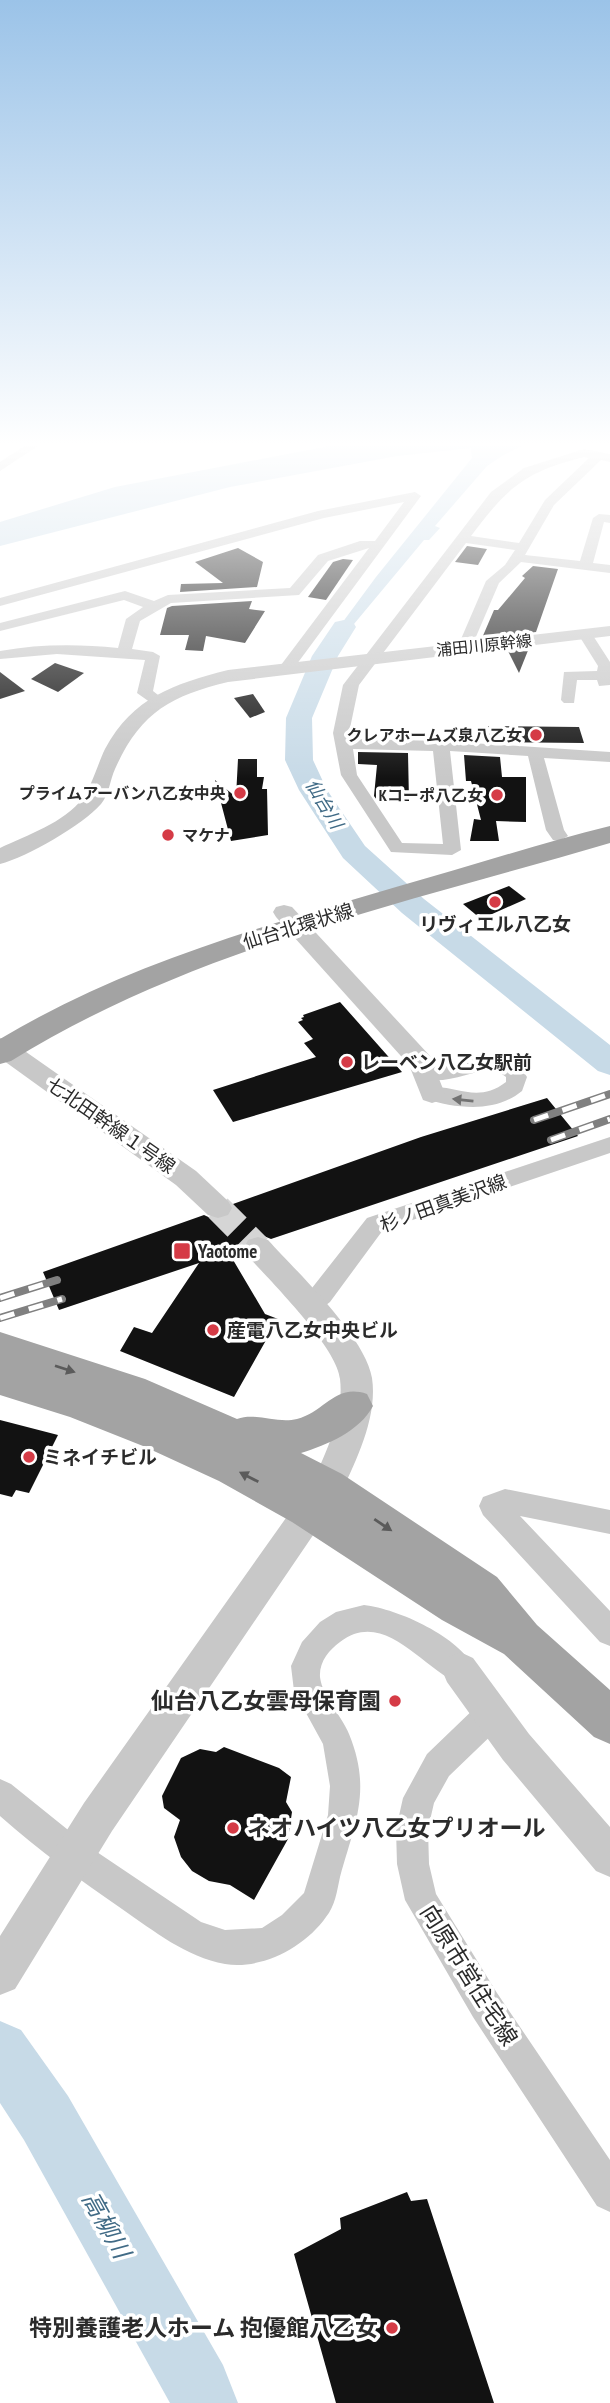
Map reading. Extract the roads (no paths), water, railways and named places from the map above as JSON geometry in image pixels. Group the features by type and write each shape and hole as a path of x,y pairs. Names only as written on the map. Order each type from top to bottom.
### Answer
{"main road":[{"name":"仙台北環状線","path":"1,1045 86,1004 290,919 559,836 609,833"},
{"name":"仙台北環状線","path":"416,882 609,833"},
{"path":"0,1348 131,1391 217,1428 318,1499 467,1612 521,1640 587,1697 610,1721"},
{"path":"0,1379 59,1395 139,1424 251,1478 318,1499"},
{"path":"217,1428 275,1438 295,1438 311,1434 354,1406"}],"street":[{"path":"0,602 176,554"},
{"path":"124,653 133,619 167,600 294,592 323,558 335,554"},
{"path":"0,857 67,823 94,800 104,771 125,730 148,708 184,687 228,676 289,669 371,554"},
{"path":"441,747 452,850 397,848 349,775 341,733 351,685 363,659 448,554"},
{"path":"465,646 493,581 510,568 520,554"},
{"path":"527,554 610,569"},
{"path":"584,566 588,554"},
{"path":"0,627 125,595 155,607"},
{"name":"浦田川原幹線","path":"289,669 465,646 610,631"},
{"path":"569,700 569,675 604,679 605,666 585,634"},
{"path":"0,655 56,649 153,656 145,693 159,702"},
{"path":"344,744 610,757"},
{"path":"535,754 555,830 559,836"},
{"path":"290,919 421,1062 429,1084"},
{"name":"七北田幹線１号線","path":"1,1045 186,1178 218,1208"},
{"name":"杉ノ田真美沢線","path":"308,1305 321,1295 375,1224 610,1145"},
{"path":"0,1974 98,1817 318,1499 344,1451 354,1406 356,1376 350,1360 308,1305 258,1248"},
{"path":"610,1522 505,1501 493,1506 610,1632"},
{"path":"0,1795 38,1830 75,1857 177,1926 211,1943 234,1947 259,1946 286,1935 316,1904 346,1799 343,1763 332,1729 312,1699 306,1679 309,1659 317,1642 333,1628 353,1620 373,1618 401,1627 429,1644 460,1670 490,1714 610,1857"},
{"name":"向原市営住宅線","path":"490,1714 438,1765 419,1798 412,1829 413,1864 421,1900 485,2005 610,2193"}],"water":[{"path":"394,554 412,554 354,624 332,659 314,661"}],"waterway":[{"name":"仙台川","path":"344,627 325,656 299,718 299,760 313,790 354,852 413,906 610,1063"},
{"name":"高柳川","path":"0,2051 46,2118 199,2389 204,2403"}],"tunnel":[{"path":"218,1208 258,1248"}],"railway":[{"path":"534,1120 610,1094"},
{"path":"551,1140 610,1119"},
{"path":"0,1298 57,1280"},
{"path":"0,1318 62,1299"}],"place":[{"name":"クレアホームズ泉八乙女","path":"536,735"},
{"name":"プライムアーバン八乙女中央","path":"240,793"},
{"name":"Kコーポ八乙女","path":"497,795"},
{"name":"マケナ","path":"168,835"},
{"name":"リヴィエル八乙女","path":"495,902"},
{"name":"レーベン八乙女駅前","path":"347,1062"},
{"name":"Yaotome","path":"182,1251"},
{"name":"産電八乙女中央ビル","path":"213,1330"},
{"name":"ミネイチビル","path":"29,1457"},
{"name":"仙台八乙女雲母保育園","path":"395,1701"},
{"name":"ネオハイツ八乙女プリオール","path":"233,1828"},
{"name":"特別養護老人ホーム 抱優館八乙女","path":"392,2328"}]}
